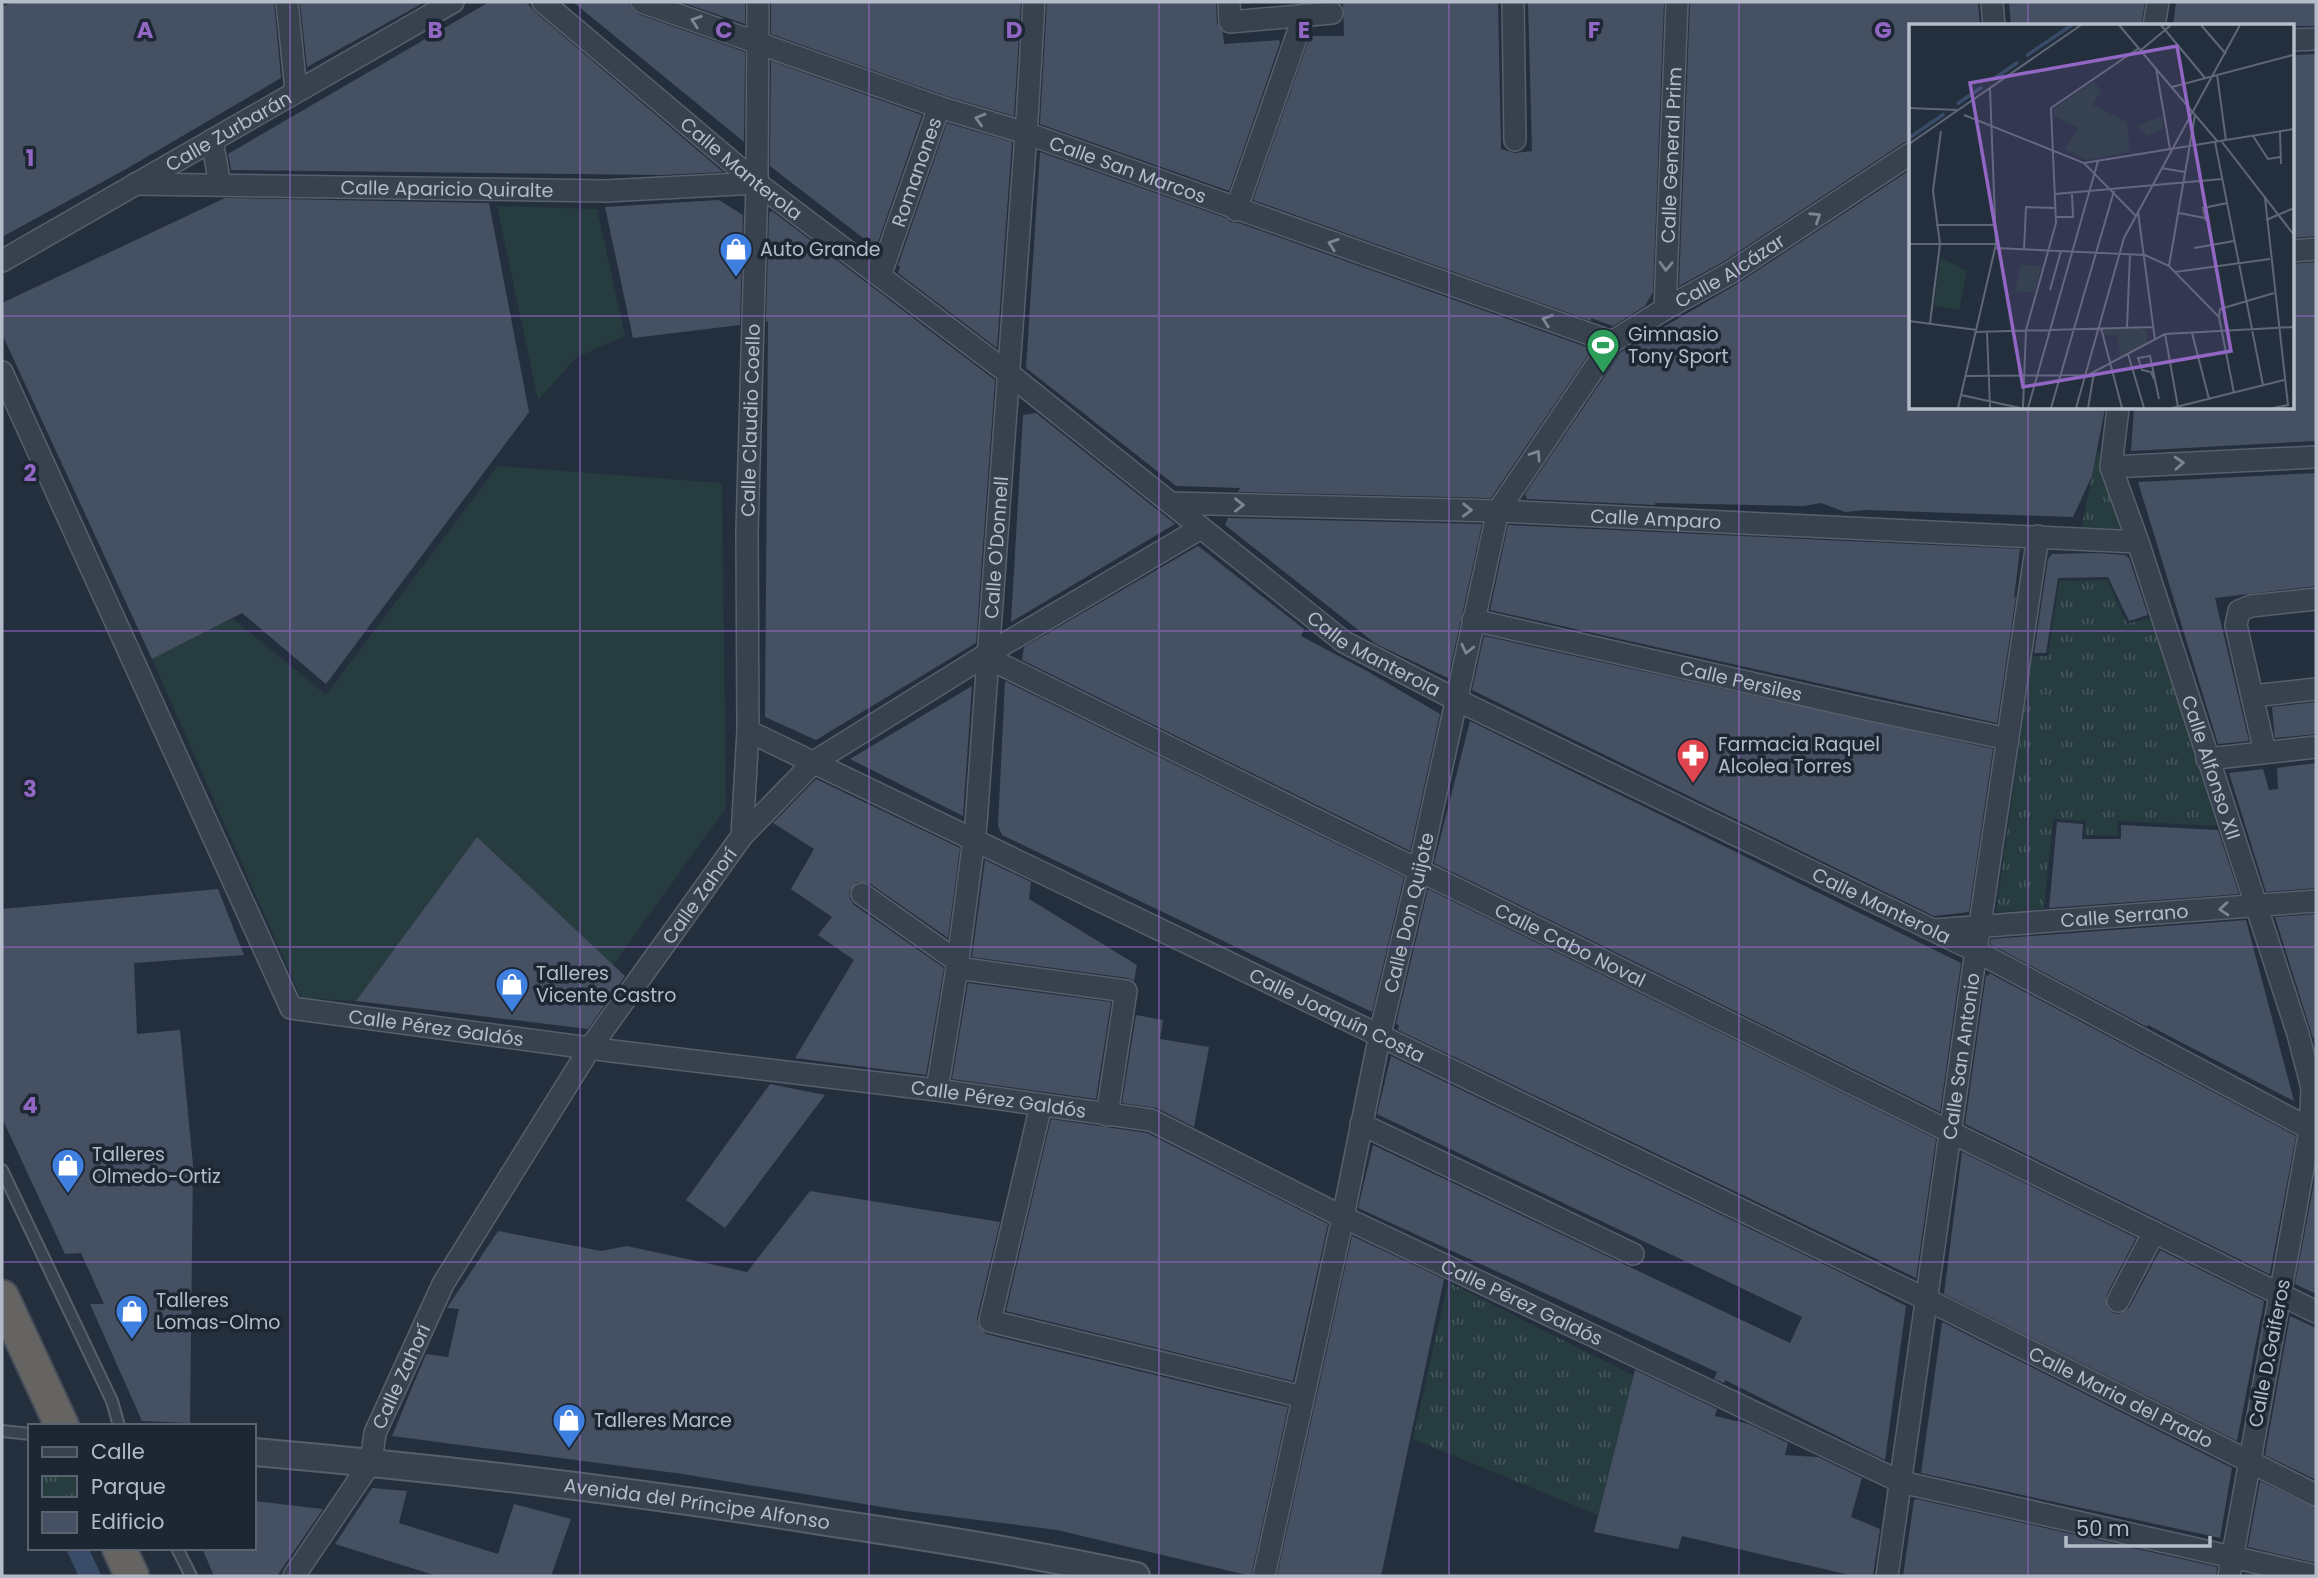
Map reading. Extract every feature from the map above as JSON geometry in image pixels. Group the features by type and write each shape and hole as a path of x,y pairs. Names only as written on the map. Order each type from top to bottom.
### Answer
{"highway":[{"path":"2,1297 61,1424"},
{"path":"120,1550 132,1576"}],"street":[{"path":"287,2 296,91"},
{"name":"Calle Zurbarán","path":"2,261 453,2"},
{"name":"Calle Manterola","path":"542,2 757,183 1008,373 1344,642 1455,699 1976,951 2313,1131"},
{"name":"Calle San Marcos","path":"642,2 939,107 1026,133 1612,342"},
{"name":"Calle Claudio Coello","path":"742,836 748,731 747,531 757,183 758,2"},
{"name":"Calle O'Donnell","path":"937,1090 974,839 1034,2"},
{"path":"1229,2 1230,22 1332,13"},
{"path":"1513,2 1515,140"},
{"name":"Calle General Prim","path":"1665,309 1677,2"},
{"path":"1992,2 1994,24"},
{"path":"2154,24 2158,2"},
{"path":"1236,210 1304,15"},
{"path":"2294,40 2316,39"},
{"name":"Romanones","path":"880,276 939,107"},
{"path":"212,140 220,186"},
{"name":"Calle Alcázar","path":"1498,511 1612,342 1730,273 1909,155"},
{"name":"Calle Aparicio Quiralte","path":"135,184 606,191 757,183"},
{"path":"2294,251 2316,249"},
{"name":"Calle Pérez Galdós","path":"2,372 291,1008 937,1090 1151,1120 1343,1217 1900,1482 2230,1567 2316,1576"},
{"name":"Calle Alfonso XII","path":"2118,410 2111,467 2138,542 2255,906 2307,1037 2313,1131"},
{"path":"2111,467 2316,457"},
{"name":"Calle Amparo","path":"1171,503 1498,511 2138,542"},
{"name":"Calle Don Quijote","path":"1264,1576 1343,1217 1380,1034 1498,511"},
{"name":"Calle Zahorí","path":"294,1576 371,1462 375,1433 443,1284 590,1048 742,836 814,762 1201,527"},
{"name":"Calle San Antonio","path":"1887,1576 1979,927 2038,536"},
{"path":"2265,752 2236,625 2239,611 2251,606 2316,598"},
{"name":"Calle Persiles","path":"1474,620 2008,739"},
{"name":"Calle Cabo Noval","path":"989,655 2316,1312"},
{"path":"2252,696 2316,689"},
{"name":"Calle Joaquín Costa","path":"748,731 1926,1299"},
{"path":"2207,759 2316,747"},
{"path":"862,894 957,965 1126,991 1107,1115"},
{"name":"Calle Serrano","path":"1933,930 2316,901"},
{"path":"1041,1105 990,1321 1303,1397"},
{"path":"1361,1124 1633,1254"},
{"name":"Calle D.Gaiferos","path":"2230,1567 2313,1131"},
{"path":"2118,1301 2154,1232"},
{"name":"Calle Maria del Prado","path":"1926,1299 2316,1494"},
{"name":"Avenida del Príncipe Alfonso","path":"256,1452 371,1462 680,1499 995,1548 1082,1570 1136,1576"}],"lane":[{"path":"2,1170 113,1401 119,1424"},
{"path":"2,1432 28,1434"},
{"path":"178,1550 191,1576"}],"green space":[{"path":"497,206 597,209 625,336 577,357 538,400"},
{"path":"2097,451 2111,467 2138,542 2081,530"},
{"path":"498,466 722,483 726,808 613,965 477,837 356,1001 301,998 152,659 232,618 326,695"},
{"path":"2107,580 2127,624 2156,616 2221,826 2118,821 2117,836 2085,835 2086,821 2053,819 2044,909 1996,912 2032,656 2048,656 2059,581"},
{"path":"1448,1282 1634,1376 1598,1515 1413,1439"}],"building":[{"path":"11,2 274,2 281,78 128,168 2,237 2,7"},
{"path":"300,2 425,2 307,67"},
{"path":"489,2 526,2 723,172 662,175 231,170 228,154"},
{"path":"573,2 629,2 632,10 638,14 745,52 744,142"},
{"path":"681,2 745,2 745,24"},
{"path":"771,2 1021,2 1014,116 943,95 771,34"},
{"path":"1047,2 1216,2 1217,23 1223,33 1224,44 1279,40 1229,191 1040,124"},
{"path":"1343,2 1498,2 1501,149 1515,153 1532,151 1528,2 1664,2 1653,292 1645,306 1613,326 1591,318 1591,321 1253,200 1310,36 1344,36"},
{"path":"1690,2 1978,2 1980,24 1909,24 1909,141 1723,262 1679,286"},
{"path":"2009,2 2145,2 2141,24 2011,24"},
{"path":"2176,2 2316,2 2316,26 2173,24"},
{"path":"2316,54 2316,236 2294,238 2294,55"},
{"path":"771,61 922,115 876,248 770,166"},
{"path":"947,123 1012,142 997,348 898,273 898,265"},
{"path":"1040,152 1592,349 1491,498 1238,492 1240,488 1176,486 1026,368"},
{"path":"1909,171 1909,410 2105,410 2092,476 2073,517 1866,510 1845,512 1821,503 1804,506 1655,505 1527,499 1525,494 1621,352 1737,284"},
{"path":"225,198 489,203 529,412 326,684 242,613 152,659 2,334 2,303"},
{"path":"719,200 743,215 740,325 633,338 605,207"},
{"path":"772,211 995,380 976,643 816,740 765,717 768,321 766,322 769,213"},
{"path":"2316,262 2316,441 2131,451 2134,410 2294,410 2294,264"},
{"path":"1036,413 1175,524 1011,622 1023,415"},
{"path":"2316,473 2316,586 2215,598 2249,741 2218,744 2138,482"},
{"path":"1228,518 1482,524 1448,678 1376,644 1225,525"},
{"path":"1508,525 2020,549 2014,598 2016,596 1997,723 1490,610"},
{"path":"1198,546 1304,629 1301,636 1440,714 1410,851 1022,660 1024,647"},
{"path":"2052,554 2125,555 2129,558 2148,615 2129,621 2108,577 2058,578 2046,653 2034,653 2048,559"},
{"path":"1484,636 1993,749 1969,912 1934,916 1472,690"},
{"path":"1005,681 1404,877 1372,1012 1002,835 998,826"},
{"path":"972,686 963,816 850,759"},
{"path":"2316,702 2316,734 2275,738 2272,707"},
{"path":"1470,721 1961,963 1940,1112 1434,863"},
{"path":"2316,763 2316,888 2266,892 2229,773 2263,769 2269,790 2278,789 2277,768"},
{"path":"816,779 960,848 948,938 869,883 857,882 849,892 854,905 944,968 926,1075 795,1058 854,960 818,935 832,917 791,889 814,849 773,823"},
{"path":"2057,822 2083,824 2082,839 2121,839 2121,825 2218,830 2239,894 2049,908"},
{"path":"477,837 625,976 588,1029 356,1001"},
{"path":"985,860 1031,882 1029,899 1137,965 1134,981 972,957"},
{"path":"218,889 244,955 134,963 137,1034 180,1030 193,1165 190,1423 142,1421 90,1304 104,1304 81,1253 65,1254 2,1118 2,909"},
{"path":"1428,889 1936,1139 1916,1278 1398,1030 1399,1025 1396,1024"},
{"path":"2316,914 2316,1037 2313,1038 2275,917"},
{"path":"2246,920 2294,1101 1990,944 1991,939"},
{"path":"1989,973 2296,1136 2269,1274 1965,1124 1986,975 1989,976"},
{"path":"968,983 1111,1002 1096,1099 952,1079"},
{"path":"1136,1015 1163,1020 1160,1039 1209,1047 1194,1127 1157,1108 1122,1103"},
{"path":"1391,1056 1906,1306 1885,1460 1725,1380 1724,1383 1714,1379 1717,1372 1358,1208 1373,1145 1790,1343 1802,1317 1377,1114"},
{"path":"770,1084 825,1095 725,1228 686,1200"},
{"path":"1051,1119 1147,1133 1328,1224 1293,1381 1006,1311"},
{"path":"1962,1152 2136,1238 2106,1296 2107,1307 2113,1313 2119,1314 2129,1308 2160,1250 2264,1301 2237,1441 1944,1294"},
{"path":"2315,1178 2316,1184 2316,1294 2295,1284"},
{"path":"810,1191 1000,1222 977,1318 978,1325 986,1334 1288,1407 1251,1576 1057,1530 906,1511 683,1474 392,1436 426,1354 448,1357 459,1309 447,1308 498,1231 601,1251 627,1246 747,1272"},
{"path":"1352,1236 1444,1279 1381,1576 1277,1576"},
{"path":"2290,1316 2316,1328 2316,1480 2265,1455"},
{"path":"1942,1322 2232,1468 2220,1538 1921,1473"},
{"path":"1635,1370 1717,1409 1715,1416 1749,1424 1788,1443 1785,1455 1818,1457 1862,1478 1851,1517 1880,1529 1873,1576 1854,1576 1682,1536 1678,1549 1594,1532"},
{"path":"2260,1481 2316,1508 2316,1563 2248,1547"},
{"path":"372,1488 407,1491 399,1523 498,1554 514,1504 571,1519 551,1576 437,1576 335,1544"},
{"path":"1914,1500 2217,1567 2216,1576 1903,1576"},
{"path":"256,1501 323,1509 277,1576 214,1576 203,1550 256,1550"}],"waterway":[{"path":"78,1550 90,1576"}],"place":[{"name":"Auto Grande","path":"736,279"},
{"name":"Gimnasio Tony Sport","path":"1603,375"},
{"name":"Farmacia Raquel Alcolea Torres","path":"1693,785"},
{"name":"Talleres Vicente Castro","path":"512,1014"},
{"name":"Talleres Olmedo-Ortiz","path":"68,1195"},
{"name":"Talleres Lomas-Olmo","path":"132,1341"},
{"name":"Talleres Marce","path":"569,1450"}]}
